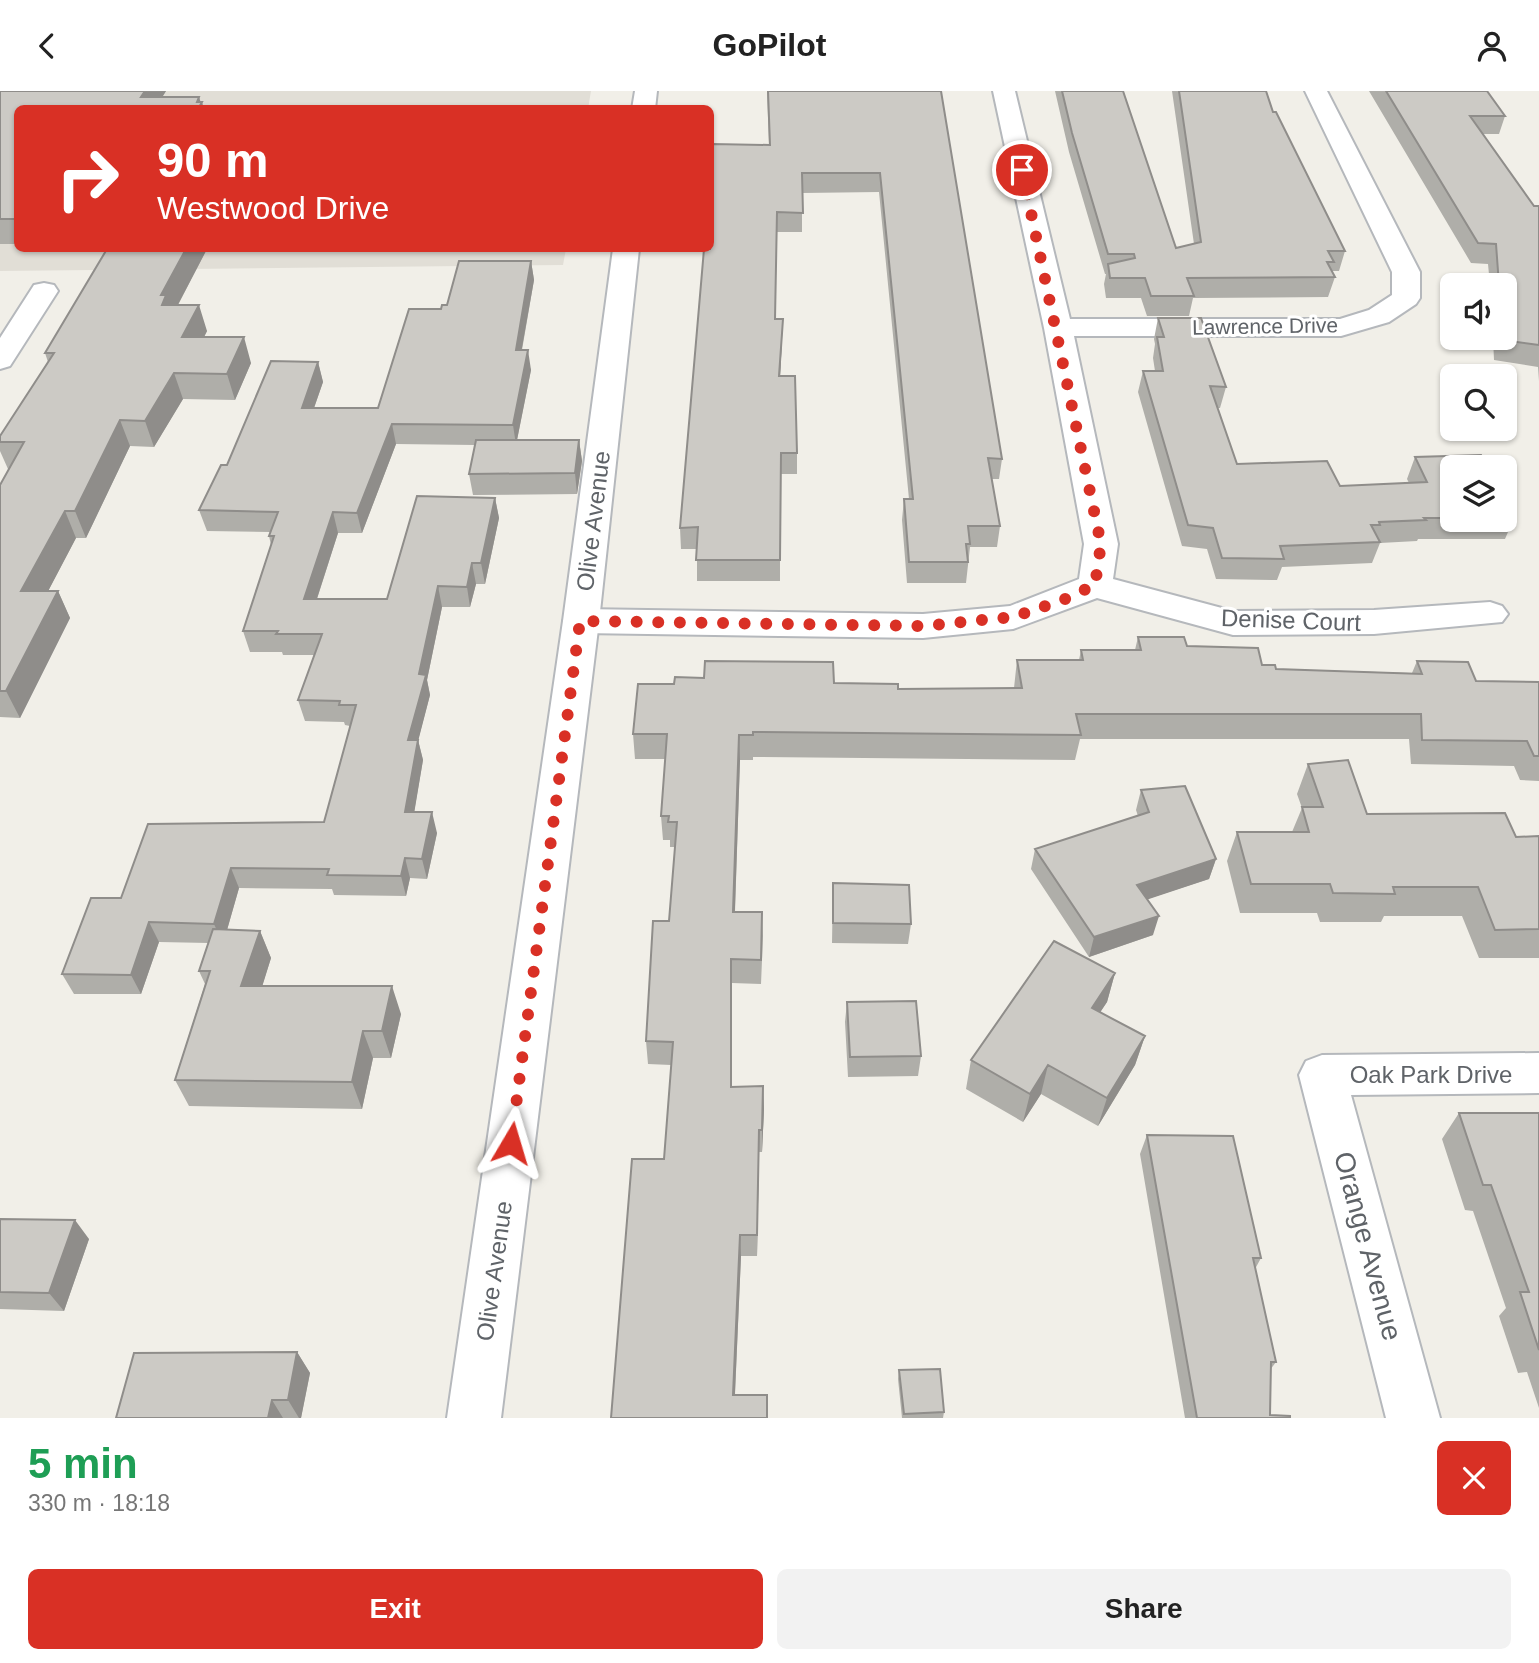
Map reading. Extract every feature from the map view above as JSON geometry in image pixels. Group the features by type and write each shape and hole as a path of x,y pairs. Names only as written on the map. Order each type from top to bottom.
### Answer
{"street":[{"path":"580,621 923,626 1013,617 1063,600 1095,585 1101,544 1058,328 1004,91"},
{"name":"Lawrence Drive","path":"1058,328 1340,327 1379,316 1406,298 1406,272 1316,91"},
{"name":"Olive Avenue","path":"474,1418 580,621 626,252"},
{"path":"0,360 44,291"},
{"name":"Denise Court","path":"1095,585 1165,607 1233,623 1374,622 1490,614"},
{"name":"Oak Park Drive","path":"1322,1075 1539,1073"},
{"name":"Orange Avenue","path":"1322,1075 1413,1418"}],"shaded area":[{"path":"0,91 591,91 589,105 14,105 14,252 565,252 563,265 0,271"}],"building":[{"path":"0,91 145,91 141,97 199,97 197,102 202,102 200,105 14,105 14,219 0,219"},
{"path":"768,91 941,91 1002,459 988,458 1000,526 968,526 968,562 909,562 904,499 913,499 880,173 802,173 803,213 777,212 775,319 783,319 779,376 795,376 797,453 781,453 780,560 696,560 698,527 680,528 704,252 714,252 714,144 770,145"},
{"path":"1062,91 1123,91 1176,248 1201,242 1179,91 1266,91 1273,112 1276,112 1345,251 1328,251 1334,262 1327,262 1335,277 1187,278 1194,296 1151,296 1145,278 1110,278 1108,264 1135,258 1134,254 1108,254"},
{"path":"1386,91 1487,91 1505,116 1470,116 1534,206 1539,206 1539,345 1517,342 1517,273 1498,273 1496,244 1478,243"},
{"path":"105,252 184,252 161,295 166,295 162,305 199,305 182,337 244,337 227,374 174,373 145,421 120,420 75,511 65,511 21,591 58,591 6,691 0,691 0,485 24,442 0,442 0,436 54,353 45,353"},
{"path":"459,261 531,261 516,350 528,350 513,425 392,424 357,513 333,512 304,599 387,599 417,496 495,498 481,563 472,563 467,587 438,586 419,674 426,675 408,740 418,740 405,812 432,812 422,859 405,858 401,876 327,875 329,869 231,868 214,924 149,922 131,975 62,974 91,898 121,898 148,824 324,822 356,705 339,705 340,701 298,700 322,634 243,631 274,536 269,536 278,512 199,510 221,465 227,465 271,361 318,362 302,408 378,408 409,309 441,309 442,305 447,305"},
{"path":"1158,318 1201,318 1226,387 1210,386 1237,464 1327,461 1340,486 1427,482 1415,457 1440,456 1440,518 1379,522 1380,525 1371,525 1380,542 1280,546 1284,559 1222,558 1213,528 1188,525 1143,371 1163,371 1157,337 1164,337"},
{"path":"476,440 579,440 575,473 469,474"},
{"path":"1138,637 1184,637 1187,646 1258,648 1262,665 1275,665 1276,669 1422,674 1417,661 1468,662 1476,681 1539,682 1539,756 1534,756 1527,741 1422,740 1421,714 1076,714 1081,735 753,732 753,735 739,735 733,912 762,912 761,960 731,959 731,1087 763,1086 762,1130 759,1130 757,1235 740,1235 733,1395 767,1395 767,1418 611,1418 632,1159 664,1159 673,1042 646,1041 653,921 669,921 677,822 668,822 669,816 661,816 667,734 633,734 638,684 674,684 675,677 704,678 705,661 833,662 834,683 898,684 898,689 1022,688 1017,660 1083,660 1081,650 1141,650"},
{"path":"1348,760 1367,814 1505,813 1516,837 1539,836 1539,929 1495,930 1478,887 1393,887 1395,894 1333,893 1330,884 1251,884 1237,832 1309,832 1302,807 1323,807 1308,764"},
{"path":"1185,786 1216,859 1137,885 1159,916 1094,937 1035,849 1149,812 1141,790"},
{"path":"833,883 909,885 911,924 833,923"},
{"path":"213,929 260,931 241,986 392,986 382,1031 363,1031 352,1082 175,1080 210,971 199,971"},
{"path":"1054,941 1115,973 1092,1008 1145,1036 1107,1098 1048,1065 1030,1094 971,1060"},
{"path":"916,1001 921,1056 850,1057 847,1002"},
{"path":"1459,1113 1539,1113 1539,1350 1520,1292 1529,1292 1491,1185 1483,1185"},
{"path":"1147,1135 1233,1136 1261,1258 1253,1258 1276,1362 1271,1362 1270,1415 1290,1418 1197,1418"},
{"path":"0,1219 75,1220 49,1293 0,1292"},
{"path":"297,1352 288,1400 272,1400 268,1418 116,1418 134,1353"},
{"path":"940,1369 944,1412 904,1414 899,1370"}],"route":[{"path":"511,1143 580,621 923,626 1013,617 1063,600 1095,585 1101,544 1058,328 1022,170"}]}
